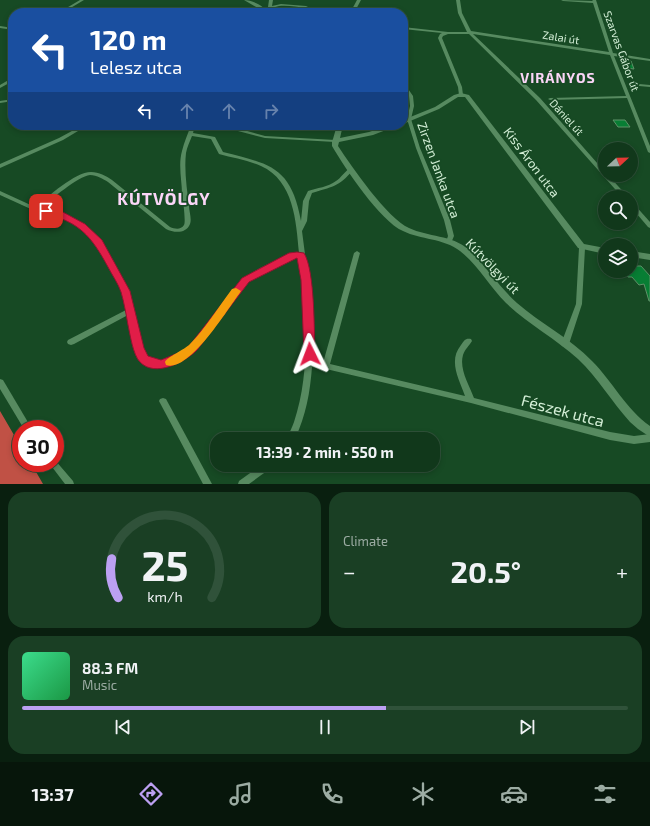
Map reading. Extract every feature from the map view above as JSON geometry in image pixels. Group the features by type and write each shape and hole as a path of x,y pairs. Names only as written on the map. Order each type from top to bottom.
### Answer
{"street":[{"path":"68,8 82,0"},
{"path":"246,0 259,8"},
{"path":"271,0 270,7 281,5 306,6"},
{"name":"Dániel út","path":"458,0 460,13 469,33 538,99 598,167"},
{"path":"563,0 594,1"},
{"name":"Szarvas Gábor út","path":"594,1 611,54 650,152"},
{"name":"Zalai út","path":"408,29 448,33 469,33 650,60"},
{"path":"408,120 437,108 461,95 460,87 440,38 441,35 448,33"},
{"path":"640,85 650,86"},
{"name":"Zirzen Janka utca","path":"408,91 412,96 412,106 408,116"},
{"name":"Kiss Áron utca","path":"461,95 467,96 582,248"},
{"path":"550,99 628,97"},
{"name":"Zirzen Janka utca","path":"408,126 447,220 451,236 450,242"},
{"path":"0,166 61,139 77,130"},
{"path":"34,208 83,174 95,173 100,174 110,181 168,228 174,231 184,229 188,225 188,221 183,162 184,152 191,130"},
{"path":"240,130 265,137 335,141 372,134 383,130"},
{"path":"335,141 338,130"},
{"path":"190,134 213,138 221,153 251,160 267,166 284,181 290,193 300,230 302,258 306,280 309,364 304,399 294,432"},
{"name":"Kútvölgyi út","path":"335,141 335,146 350,170 390,219 398,226 411,232 450,242 463,249 498,290 514,306 589,364 638,422 650,432"},
{"path":"300,230 304,218 305,199 310,192 340,183 350,170"},
{"name":"Dániel út","path":"611,182 619,190"},
{"path":"0,193 34,208 58,213 82,226 92,234 104,251 125,291 143,359 155,364 162,365 186,354 194,347 246,280 292,255 300,255 302,258"},
{"path":"638,212 650,226"},
{"path":"565,344 579,304 582,248 598,250"},
{"path":"326,366 357,253"},
{"path":"638,255 650,257"},
{"path":"71,342 131,310"},
{"path":"468,341 462,347 458,365 471,400"},
{"name":"Fészek utca","path":"309,364 326,366 471,400 610,436 634,440 650,438"},
{"path":"0,382 23,420"},
{"path":"163,401 208,484"},
{"path":"60,472 70,484"},
{"path":"242,484 258,472"}],"shaded area":[{"path":"0,411 12,432 12,472 36,472 43,484 0,484"}],"building":[{"path":"621,60 631,61 634,69 625,68"},
{"path":"613,120 625,120 630,127 618,127"},
{"path":"638,266 641,266 650,276 650,301 644,284 639,285 633,278 638,278"}],"slow traffic":[{"path":"170,362 186,354 194,347 236,291"}],"district":[{"name":"VIRÁNYOS","path":"558,77"},
{"name":"KÚTVÖLGY","path":"164,198"}],"route":[{"path":"46,211 58,213 82,226 99,242 125,291 131,310 139,348 143,359 148,362 162,365 186,354 194,347 238,288 246,280 254,274 292,255 300,255 302,258 306,280 310,354"}]}
